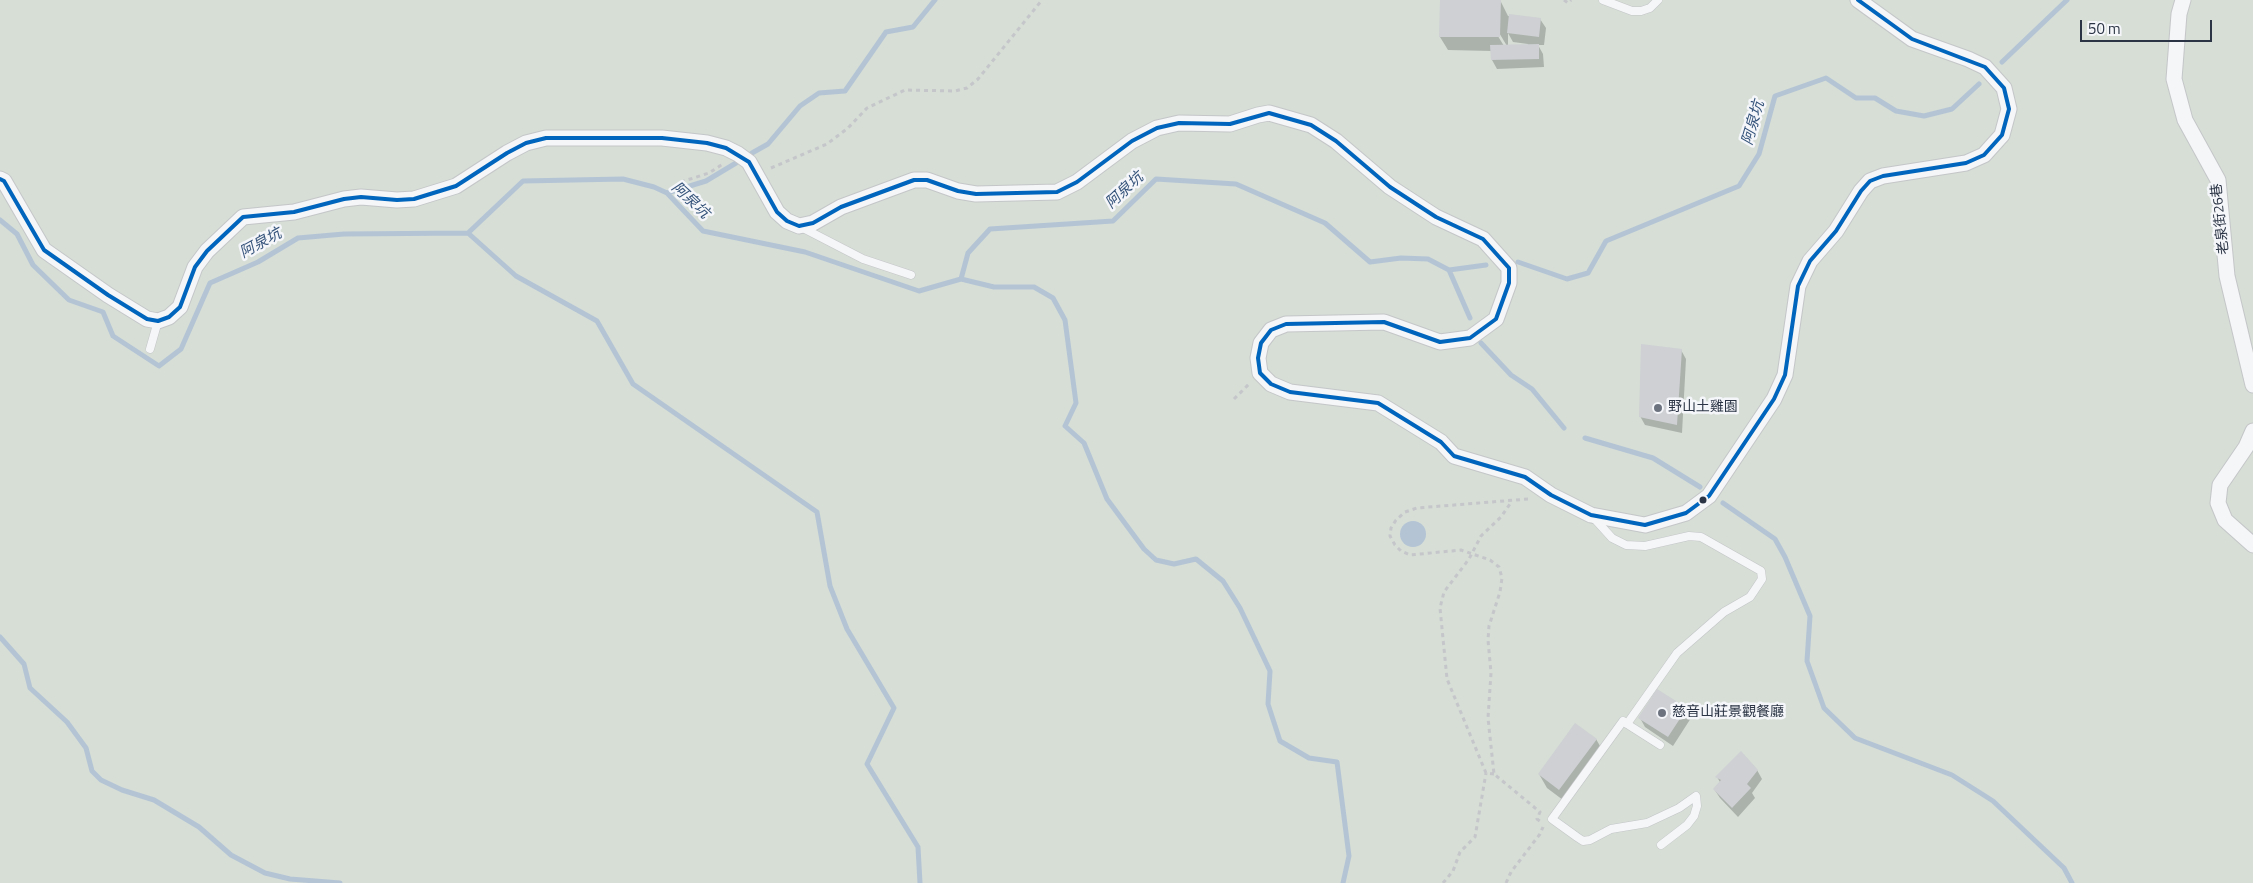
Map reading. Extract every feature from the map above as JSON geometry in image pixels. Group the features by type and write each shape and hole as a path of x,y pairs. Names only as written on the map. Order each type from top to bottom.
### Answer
{"street":[{"path":"0,179 4,181 44,250 108,295 147,319 158,321 169,317 180,307 195,267 207,251 243,217 294,212 344,199 361,197 397,200 414,199 456,186 507,153 526,143 546,138 662,138 707,143 738,154 748,162 777,212 787,221 799,226 813,222 841,206 914,180 927,180 976,194 1057,192 1077,182 1132,140 1157,128 1179,124 1230,124 1269,113 1311,125 1336,141 1379,178 1405,197 1436,217 1483,239 1509,268 1509,283 1496,319 1470,338 1440,342 1384,322 1286,324 1271,330 1261,343 1258,358 1260,373 1271,384 1290,392 1378,403 1441,442 1454,456 1525,477 1551,495 1591,515 1645,525 1686,514 1709,496 1774,398 1785,375 1798,286 1810,262 1836,231 1861,191 1870,181 1882,176 1966,163 1984,155 2002,135 2009,109 2004,88 1985,67 1912,39 1858,0"},
{"name":"老泉街26巷","path":"2182,0 2179,14 2174,79 2185,120 2218,180 2227,276 2253,385"},
{"path":"2253,431 2246,447 2220,485 2218,503 2225,520 2253,545"}],"lane":[{"path":"1603,0 1632,10 1642,11 1650,8 1658,0"},
{"path":"799,226 863,259 910,275"},
{"path":"150,348 158,321"},
{"path":"1591,515 1612,538 1626,545 1645,546 1689,536 1701,537 1761,571 1762,579 1750,597 1724,612 1677,653 1627,724"},
{"path":"1660,745 1623,721 1552,819 1577,838 1583,841 1590,840 1611,829 1648,823 1679,808 1696,796 1694,816 1687,825 1661,845"}],"path":[{"path":"758,177 772,167 827,144 848,128 867,108 905,90 955,91 967,88 978,79 1042,0"},
{"path":"1564,0 1568,3 1570,0"},
{"path":"681,182 709,173 738,154"},
{"path":"1234,399 1260,373"},
{"path":"1494,774 1488,718 1491,674 1488,640 1489,626 1500,592 1502,578 1499,567 1490,560 1461,550 1410,555 1401,551 1395,545 1390,536 1391,528 1396,520 1405,512 1417,508 1512,502 1551,495"},
{"path":"1443,883 1453,871 1460,852 1475,837 1486,773 1448,680 1440,617 1442,598 1444,592 1472,553 1484,531 1501,517 1512,502"},
{"path":"1486,773 1494,774 1540,812"},
{"path":"1506,883 1511,872 1540,834 1544,824"}],"shaded area":[{"path":"0,0 2253,0 2253,883 0,883"}],"water":[{"path":"1413,521 1422,525 1426,534 1422,543 1413,547 1404,543 1400,534 1404,525"}],"building":[{"path":"1440,0 1501,0 1500,37 1439,37"},
{"path":"1509,14 1541,18 1539,37 1507,33"},
{"path":"1539,44 1539,59 1491,60 1490,45"},
{"path":"1641,344 1682,349 1677,425 1639,417"},
{"name":"慈音山莊景觀餐廳","path":"1657,689 1687,708 1668,737 1638,718"},
{"path":"1575,723 1597,739 1559,790 1538,774"},
{"path":"1741,751 1758,770 1747,784 1751,788 1732,808 1713,789 1721,780 1715,777"}],"waterway":[{"path":"752,153 768,144 800,106 819,93 845,91 886,32 913,27 935,0"},
{"name":"阿泉坑","path":"2002,62 2067,0"},
{"name":"阿泉坑","path":"1518,262 1567,279 1588,273 1606,241 1739,186 1759,154 1775,96 1826,78 1856,98 1875,98 1896,111 1924,116 1952,109 1979,84"},
{"path":"667,193 706,181 736,163"},
{"name":"阿泉坑","path":"0,220 17,234 33,265 69,300 103,312 113,336 159,366 181,349 210,283 258,262 298,238 344,234 468,233 523,181 623,179 654,187 667,193 703,231 805,252 919,291 961,279 968,253 990,229 1113,221 1156,179 1236,184 1325,223 1370,262 1401,258 1428,259 1449,270 1486,265"},
{"path":"468,233 516,276 597,321 633,384 817,512 830,586 847,629 894,708 867,764 918,847 920,883"},
{"path":"1449,270 1470,318"},
{"path":"961,279 994,287 1034,287 1053,298 1065,320 1076,403 1065,426 1084,443 1107,499 1144,549 1156,560 1174,564 1196,559 1223,581 1240,608 1270,671 1268,704 1280,741 1309,758 1337,762 1349,856 1343,883"},
{"path":"1481,343 1511,375 1532,389 1564,428"},
{"path":"1585,438 1653,458 1700,487"},
{"path":"1723,503 1775,539 1785,557 1810,616 1807,661 1824,708 1855,738 1952,775 1993,801 2064,868 2072,883"},
{"path":"0,637 24,664 30,688 67,722 86,748 92,771 101,780 122,790 154,800 199,827 231,855 265,873 290,879 340,883"}],"transit line":[{"path":"0,179 4,181 44,250 108,295 147,319 158,321 169,317 180,307 195,267 207,251 243,217 294,212 344,199 361,197 397,200 414,199 456,186 507,153 526,143 546,138 662,138 707,143 726,148 749,162 777,212 787,221 799,226 813,223 841,207 914,180 927,180 958,191 976,194 1057,192 1077,182 1132,141 1157,128 1179,123 1230,124 1269,113 1311,125 1336,141 1390,187 1436,217 1483,239 1509,268 1509,283 1496,319 1470,338 1440,342 1384,322 1286,324 1271,330 1261,343 1258,358 1260,373 1271,384 1290,392 1378,403 1441,442 1454,456 1525,477 1551,495 1591,515 1645,525 1686,513 1709,496 1774,399 1785,375 1798,286 1810,261 1836,231 1861,191 1870,181 1883,176 1966,163 1984,155 2002,135 2009,109 2004,88 1985,67 1912,39 1858,0"}],"place":[{"name":"野山土雞園","path":"1658,408"},
{"name":"慈音山莊景觀餐廳","path":"1662,713"}]}
